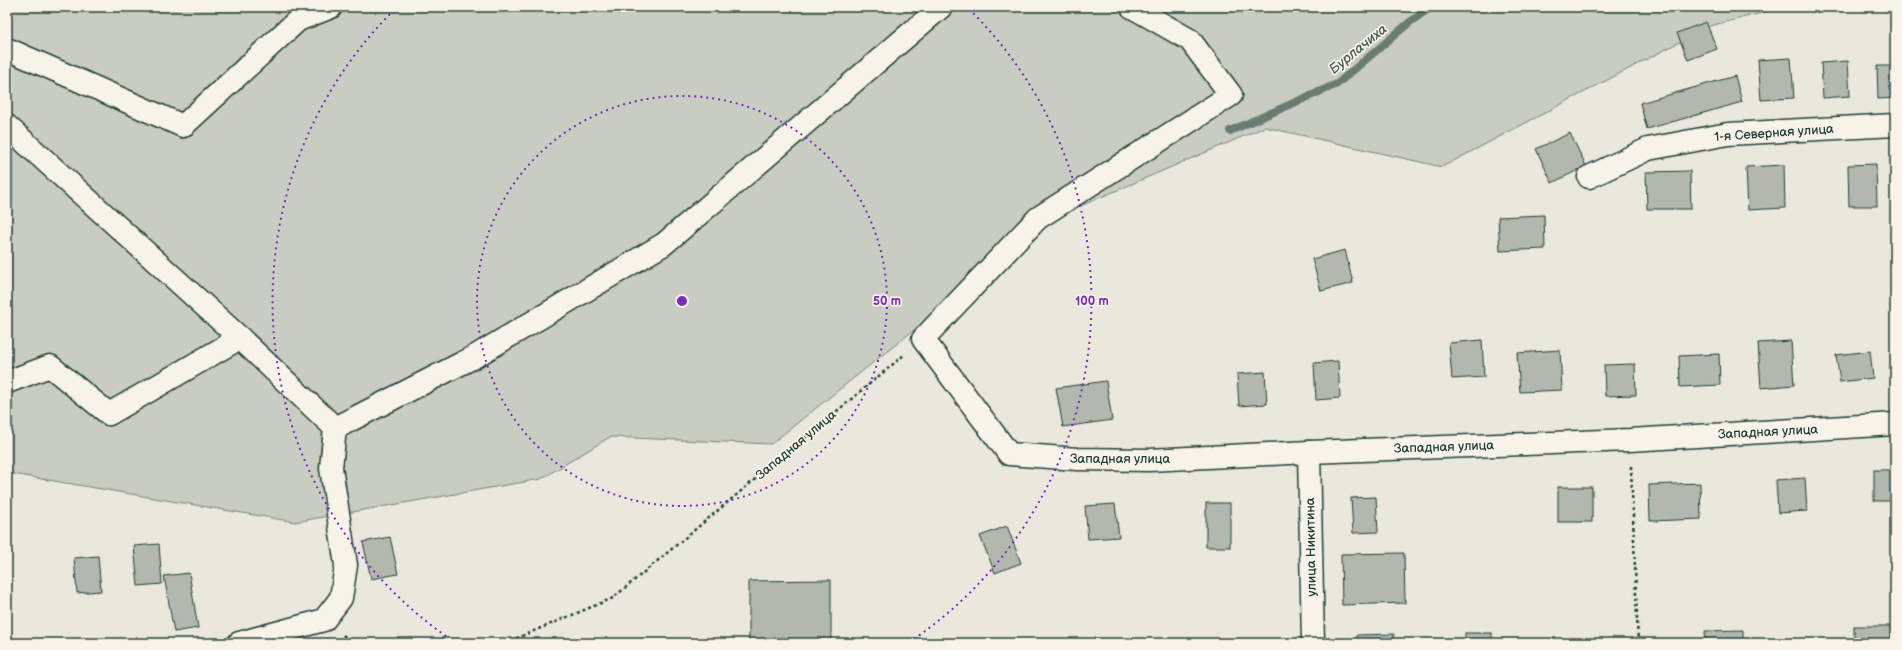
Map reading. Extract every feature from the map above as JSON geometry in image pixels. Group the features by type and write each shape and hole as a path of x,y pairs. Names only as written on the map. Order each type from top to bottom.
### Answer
{"street":[{"path":"7,49 183,126 298,20 331,7"},
{"path":"335,428 474,357 664,244 941,7"},
{"path":"923,339 1038,218 1232,96 1190,40 1132,7"},
{"name":"1-я Северная улица","path":"1589,177 1648,149 1728,134 1895,125"},
{"path":"7,126 240,338 335,428"},
{"path":"7,382 50,366 108,414 240,338"},
{"name":"Западная улица","path":"923,339 1009,454 1076,460 1149,460 1308,452 1630,440 1895,424"},
{"path":"239,643 324,620 341,598 346,565 331,468 335,428"},
{"name":"улица Никитина","path":"1308,452 1313,643"}],"path":[{"name":"Западная улица","path":"505,643 612,598 923,339"},
{"path":"1630,440 1638,643"}],"shaded area":[{"path":"7,7 1785,7 1710,26 1442,167 1265,127 1057,216 771,444 610,437 541,479 295,522 7,473"}],"building":[{"path":"1706,22 1717,49 1688,60 1677,33"},
{"path":"1791,58 1794,98 1761,100 1758,60"},
{"path":"1848,61 1850,96 1823,98 1821,63"},
{"path":"1877,66 1895,66 1895,98 1878,99"},
{"path":"1735,76 1742,102 1647,129 1640,103"},
{"path":"1570,133 1586,166 1552,183 1536,149"},
{"path":"1876,164 1877,206 1849,206 1848,165"},
{"path":"1784,165 1785,208 1748,210 1746,167"},
{"path":"1690,171 1691,209 1647,209 1646,172"},
{"path":"1544,215 1545,249 1500,251 1498,217"},
{"path":"1345,250 1353,283 1321,291 1312,259"},
{"path":"1482,340 1484,377 1452,379 1449,343"},
{"path":"1791,341 1794,385 1761,388 1758,343"},
{"path":"1560,350 1562,390 1520,392 1517,353"},
{"path":"1870,351 1873,378 1840,382 1836,355"},
{"path":"1719,354 1720,385 1680,387 1679,356"},
{"path":"1338,361 1340,398 1316,400 1314,363"},
{"path":"1635,364 1636,395 1605,396 1604,365"},
{"path":"1265,372 1267,404 1239,406 1237,374"},
{"path":"1106,381 1112,420 1063,427 1056,388"},
{"path":"1874,470 1895,470 1895,501 1874,501"},
{"path":"1805,478 1807,511 1778,513 1776,480"},
{"path":"1700,483 1701,519 1650,521 1649,485"},
{"path":"1558,487 1592,487 1592,522 1558,522"},
{"path":"1376,497 1378,532 1353,533 1351,498"},
{"path":"1206,503 1230,503 1230,547 1206,547"},
{"path":"1115,504 1119,537 1088,539 1085,506"},
{"path":"1007,526 1021,563 995,573 980,536"},
{"path":"390,537 398,574 371,579 363,542"},
{"path":"159,544 162,584 138,586 134,546"},
{"path":"1404,553 1405,603 1342,605 1341,554"},
{"path":"98,556 101,591 77,593 74,558"},
{"path":"189,573 198,628 174,632 164,576"},
{"path":"831,580 831,643 749,643 749,581"},
{"path":"1854,626 1894,626 1894,643 1854,643"},
{"path":"1743,630 1743,643 1706,643 1705,631"},
{"path":"1465,633 1492,633 1492,643 1465,643"},
{"path":"1394,634 1394,643 1357,643 1357,635"}],"waterway":[{"name":"Бурлачиха","path":"1230,131 1337,84 1410,22 1431,7"}]}
